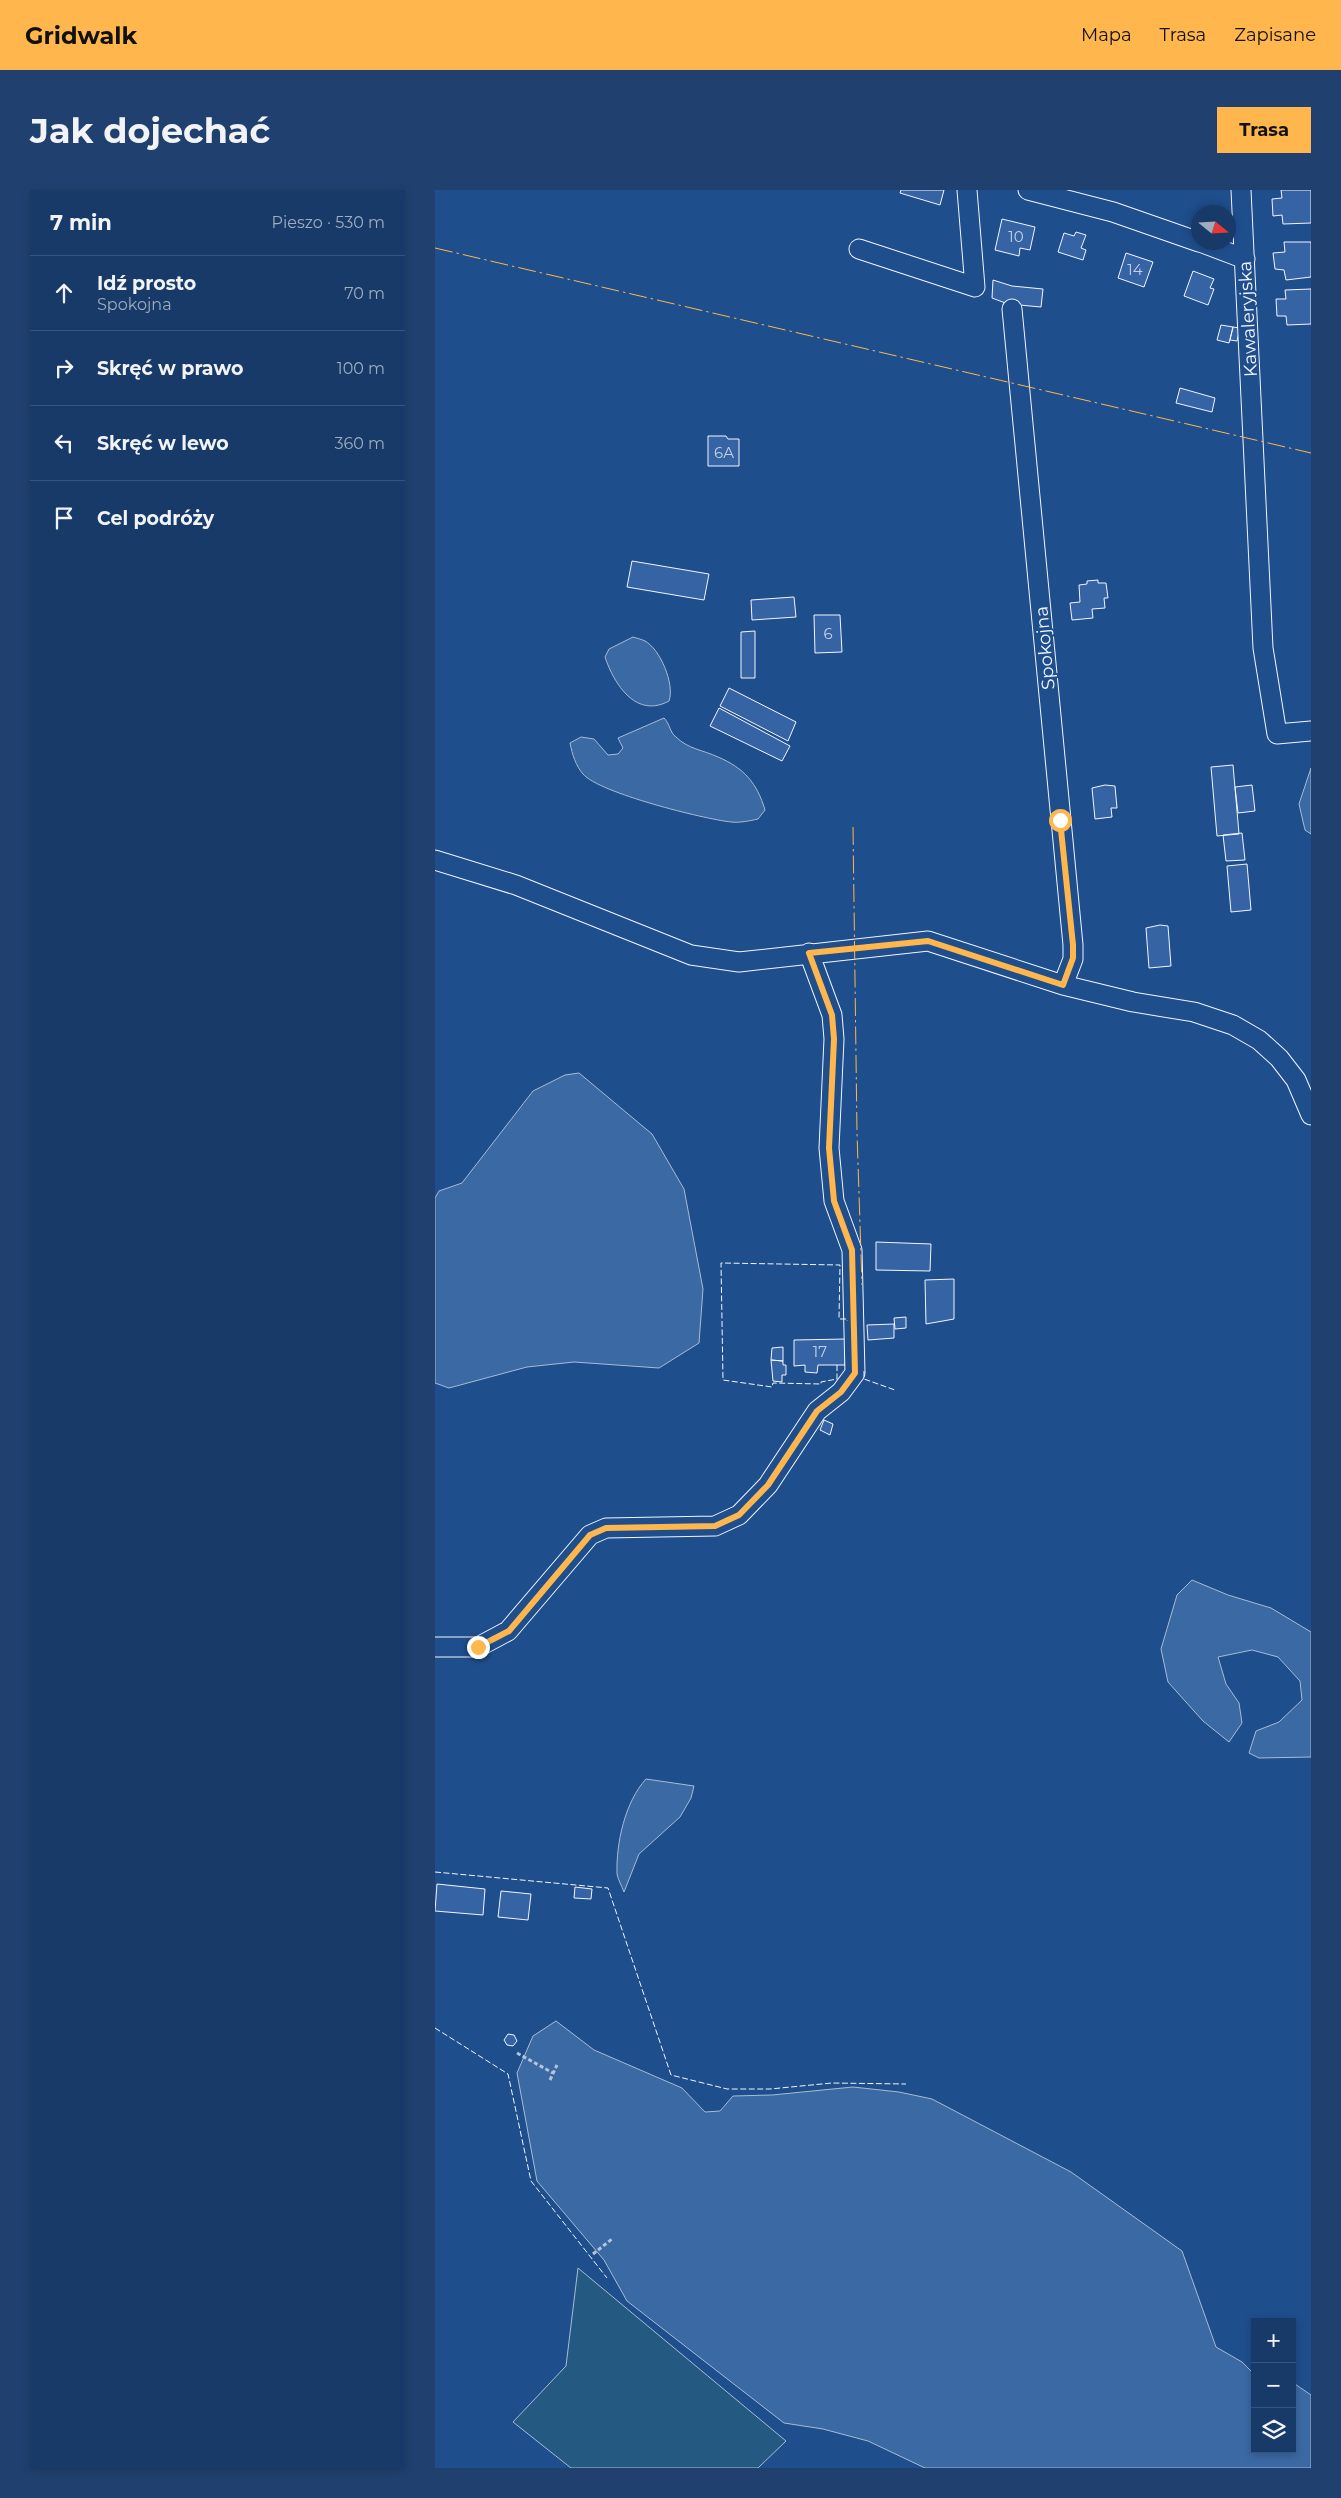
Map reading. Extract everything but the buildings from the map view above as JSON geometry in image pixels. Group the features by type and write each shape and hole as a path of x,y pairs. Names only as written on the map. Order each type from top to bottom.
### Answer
{"street":[{"path":"859,250 975,287 967,190"},
{"path":"1028,190 1113,212 1191,239"},
{"name":"Kawaleryjska","path":"1241,190 1263,648 1277,734 1311,731"},
{"path":"1221,250 1245,259"},
{"name":"Spokojna","path":"1012,309 1073,945 1073,958 1063,985"},
{"path":"435,860 516,885 691,955 739,962 928,941 1063,985 1133,1002 1194,1012 1233,1025 1259,1040 1279,1058 1296,1080 1311,1115"},
{"path":"435,1647 458,1649 478,1647 509,1631 538,1594 590,1535 606,1528 715,1526 739,1515 768,1485 817,1411 841,1392 855,1373 852,1250 834,1201 829,1148 834,1039 832,1015 809,953"}],"path":[{"path":"517,2053 553,2073"},
{"path":"550,2080 557,2065"},
{"path":"593,2254 612,2238"}],"shaded area":[{"path":"633,637 651,645 661,659 670,686 669,701 646,706 628,696 614,678 605,657 609,649"},
{"path":"664,718 672,733 681,741 691,747 727,761 748,777 758,792 765,810 758,819 731,822 653,804 609,789 583,774 578,767 570,743 581,737 594,739 608,755 618,754 623,748 618,738"},
{"path":"1311,768 1311,834 1305,830 1299,804"},
{"path":"579,1073 652,1134 684,1189 703,1289 699,1343 659,1368 574,1362 527,1367 449,1388 435,1383 435,1198 439,1191 462,1183 533,1091 565,1075"},
{"path":"1192,1580 1228,1595 1271,1608 1311,1632 1311,1757 1259,1758 1249,1753 1256,1731 1279,1722 1302,1700 1300,1681 1278,1657 1252,1650 1218,1657 1226,1684 1239,1703 1242,1723 1229,1742 1203,1721 1168,1682 1161,1649 1177,1595"},
{"path":"646,1779 694,1786 691,1798 680,1817 639,1854 624,1892 617,1874 620,1836 632,1799"},
{"path":"556,2021 594,2050 682,2088 705,2112 720,2111 733,2096 772,2095 853,2087 899,2092 932,2099 1071,2172 1182,2251 1216,2347 1242,2362 1251,2371 1251,2453 1296,2453 1296,2385 1311,2395 1311,2468 925,2468 868,2441 823,2429 784,2423 627,2301 604,2260 537,2181 517,2073 533,2036"},
{"path":"578,2268 786,2441 758,2468 571,2468 513,2422 566,2366"}],"fence":[{"path":"837,1365 837,1379 821,1382 821,1384 773,1383 772,1387 723,1380 721,1263 840,1265 839,1319 847,1319 847,1321"},
{"path":"864,1371 864,1379 895,1390"},
{"path":"435,1872 608,1888 671,2075 727,2089 770,2089 832,2083 906,2084"},
{"path":"435,2028 508,2074 531,2181 607,2278"}],"power":[{"path":"435,248 1311,453"},
{"path":"853,827 857,1133 862,1285"}],"route":[{"path":"478,1647 509,1631 538,1594 590,1535 606,1528 715,1526 739,1515 768,1485 817,1411 841,1392 855,1373 852,1250 834,1201 829,1148 834,1039 832,1015 809,953 928,941 1063,985 1073,958 1073,945 1060,820"}]}
